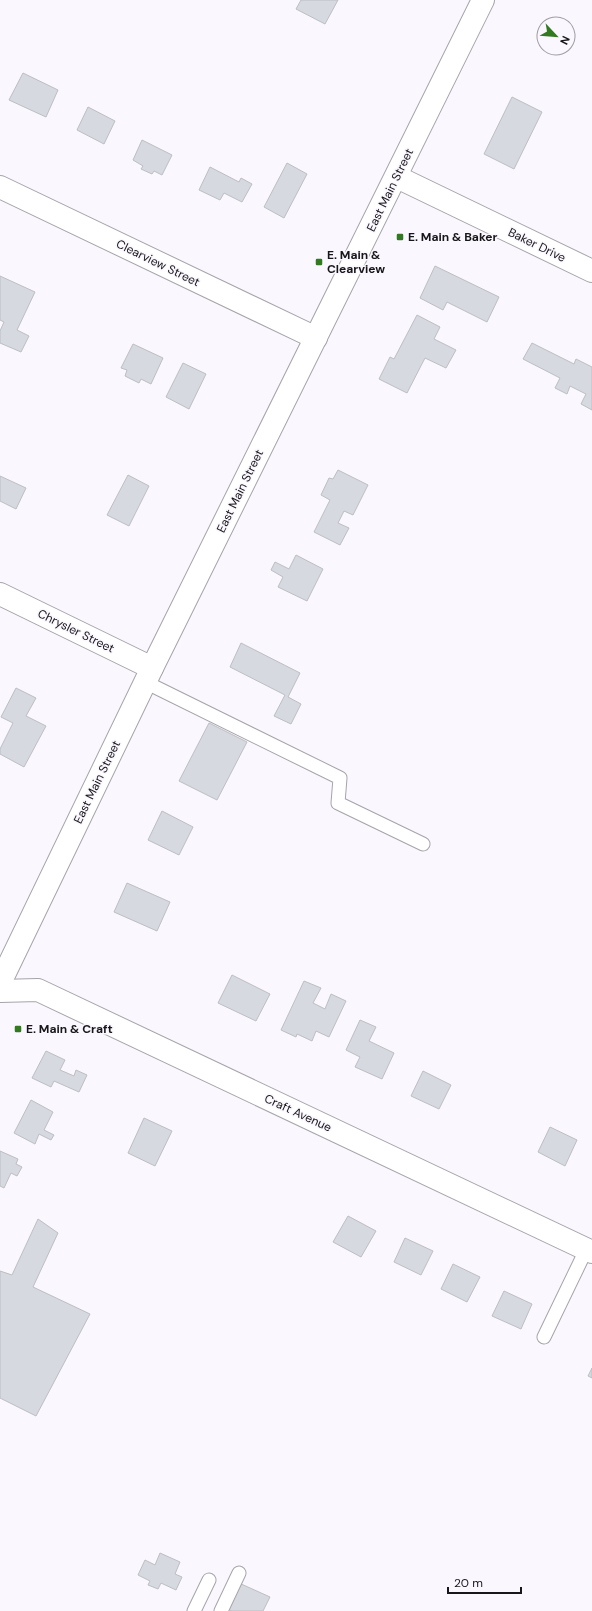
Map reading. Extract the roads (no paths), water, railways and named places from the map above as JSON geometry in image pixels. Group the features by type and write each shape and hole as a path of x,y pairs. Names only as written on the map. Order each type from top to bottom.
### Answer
{"street":[{"name":"East Main Street","path":"0,983 148,675 397,177 480,1"},
{"name":"Baker Drive","path":"397,177 592,271"},
{"name":"Clearview Street","path":"0,187 316,338"},
{"name":"Chrysler Street","path":"0,594 148,675"},
{"name":"Craft Avenue","path":"0,991 38,990 589,1251"}],"lane":[{"path":"148,675 340,778 338,803 423,844"},
{"path":"544,1337 589,1251"},
{"path":"221,1611 239,1573"},
{"path":"194,1611 209,1580"}],"place":[{"name":"E. Main & Baker","path":"400,237"},
{"name":"E. Main & Clearview","path":"319,262"},
{"name":"E. Main & Craft","path":"18,1029"}]}
